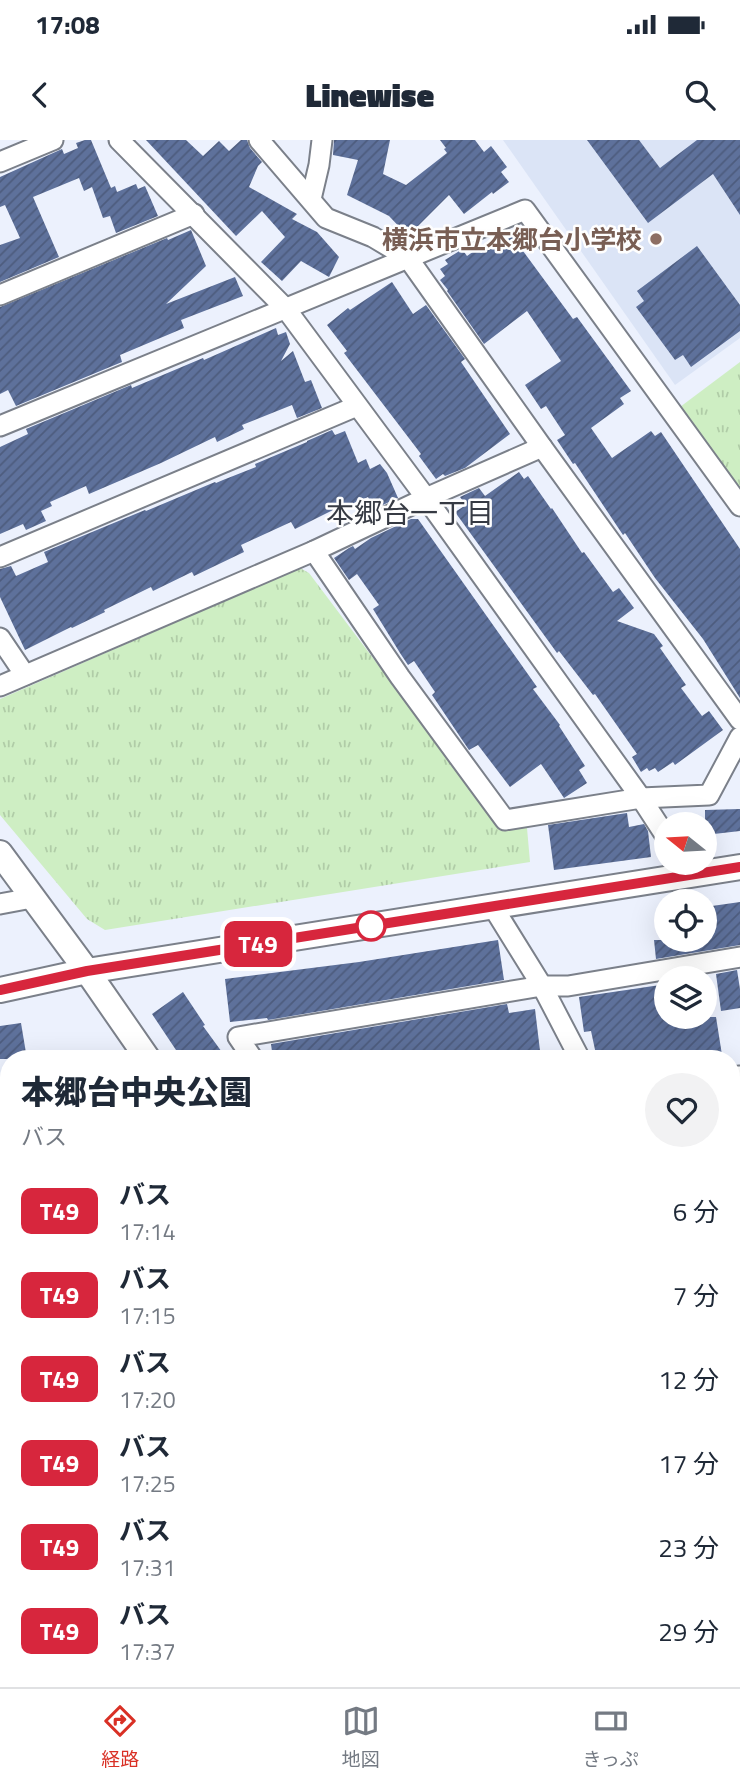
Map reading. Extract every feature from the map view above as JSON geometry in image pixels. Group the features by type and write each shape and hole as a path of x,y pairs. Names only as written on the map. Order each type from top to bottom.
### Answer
{"street":[{"path":"0,162 53,140"},
{"path":"119,140 286,309 426,498 654,818"},
{"path":"259,140 326,218 373,237 408,258 740,720"},
{"path":"311,199 322,140"},
{"path":"0,426 525,210 740,506"},
{"path":"0,295 194,214"},
{"path":"0,557 357,406"},
{"path":"0,687 314,551 542,447"},
{"path":"314,551 400,677 505,820 641,798 709,795 740,737"},
{"path":"0,638 25,675"},
{"path":"0,853 142,1050"},
{"path":"718,868 740,867"},
{"path":"0,990 87,971 493,907 656,875"},
{"path":"0,904 32,898"},
{"path":"493,907 542,986 575,1050"},
{"path":"247,1050 238,1037 542,986 568,986 740,957"}],"shaded area":[{"name":"横浜市立本郷台小学校","path":"503,140 740,140 740,338 675,385"}],"green space":[{"path":"740,362 740,487 676,410"},
{"path":"300,568 309,573 500,827 527,828 530,862 105,930 87,919 0,815 0,699"}],"building":[{"path":"91,140 111,188 115,186 117,192 136,184 138,189 145,186 158,216 116,233 110,216 103,218 92,187 84,191 79,178 33,197 59,257 0,282 0,245 20,238 5,205 0,207 0,177 62,149 64,154 78,148 76,143"},
{"path":"146,140 186,140 203,156 219,141 229,151 241,140 247,140 262,162 249,187 297,214 292,219 317,232 339,257 329,277 301,261 282,281 261,262 285,237 262,211 236,236"},
{"path":"334,140 390,140 383,174 406,185 447,153 440,140 475,140 484,152 491,146 507,167 501,172 509,182 464,214 449,195 408,236 389,216 347,195 358,160 333,155"},
{"path":"587,140 639,140 660,168 697,140 740,140 740,215 713,174 648,223"},
{"path":"191,230 206,266 166,304 235,277 243,296 181,320 184,328 120,355 122,362 16,406 8,390 0,394 0,307"},
{"path":"512,236 573,319 577,317 631,391 620,398 624,404 591,428 612,458 651,431 655,436 661,432 740,549 740,698 703,639 655,578 625,533 623,535 557,440 565,435 546,406 541,409 525,385 561,361 527,311 484,344 440,280 445,276 440,269 448,264 445,260 462,249 467,256 477,249 481,253 499,240 502,244"},
{"path":"697,246 740,305 740,331 691,367 683,355 675,360 636,307 644,301 637,291"},
{"path":"392,282 413,314 426,305 465,359 461,362 510,434 465,468 445,476 443,474 436,479 419,456 421,454 344,353 347,351 327,325 348,308 350,310"},
{"path":"276,328 278,335 286,332 290,344 281,361 293,351 305,382 311,380 322,408 297,418 292,405 242,425 244,429 217,442 215,437 89,494 86,486 50,502 52,506 41,511 46,521 26,530 23,524 0,534 0,447 28,434 26,429 131,385 132,388 203,358 204,360"},
{"path":"332,430 335,435 345,431 358,463 366,459 370,469 380,464 398,498 374,509 368,497 340,510 339,507 295,529 291,522 241,545 244,552 194,576 192,572 153,591 151,587 25,650 0,597 0,569 11,566 16,576 48,562 44,552 256,467 255,464"},
{"path":"519,472 524,479 528,476 613,592 619,588 634,608 617,621 654,634 663,646 660,648 686,685 681,688 702,716 709,711 723,730 675,765 673,762 658,772 655,768 649,771 647,768 641,772 632,757 637,754 595,694 593,695 559,651 557,653 455,512 466,505 460,497 479,488 485,496"},
{"path":"411,519 418,519 537,687 533,689 560,725 585,766 579,770 587,783 564,798 541,764 510,787 478,745 469,750 432,695 435,692 414,661 408,665 400,653 373,609 379,605 357,574 349,580 334,558 349,548 353,546 355,549 371,538"},
{"path":"740,809 740,831 718,834 718,812 705,810"},
{"path":"627,813 629,827 644,824 648,831 651,857 554,870 548,825"},
{"path":"740,902 740,945 717,949 717,905"},
{"path":"498,940 504,980 268,1020 230,1022 225,979 359,962"},
{"path":"655,952 698,952 656,959"},
{"path":"737,970 740,1008 721,1011 717,974"},
{"path":"654,986 654,1029 717,1029 717,1023 721,1050 595,1050 591,1031 584,1032 579,997"},
{"path":"183,992 220,1050 176,1050 152,1014"},
{"path":"507,1004 509,1013 535,1009 540,1050 272,1050 271,1044"},
{"path":"21,1023 26,1050 0,1050 0,1026"}],"bus line":[{"name":"T49","path":"0,990 87,971 740,867"}],"place":[{"name":"横浜市立本郷台小学校","path":"656,239"}],"district":[{"name":"本郷台一丁目","path":"410,512"}]}
